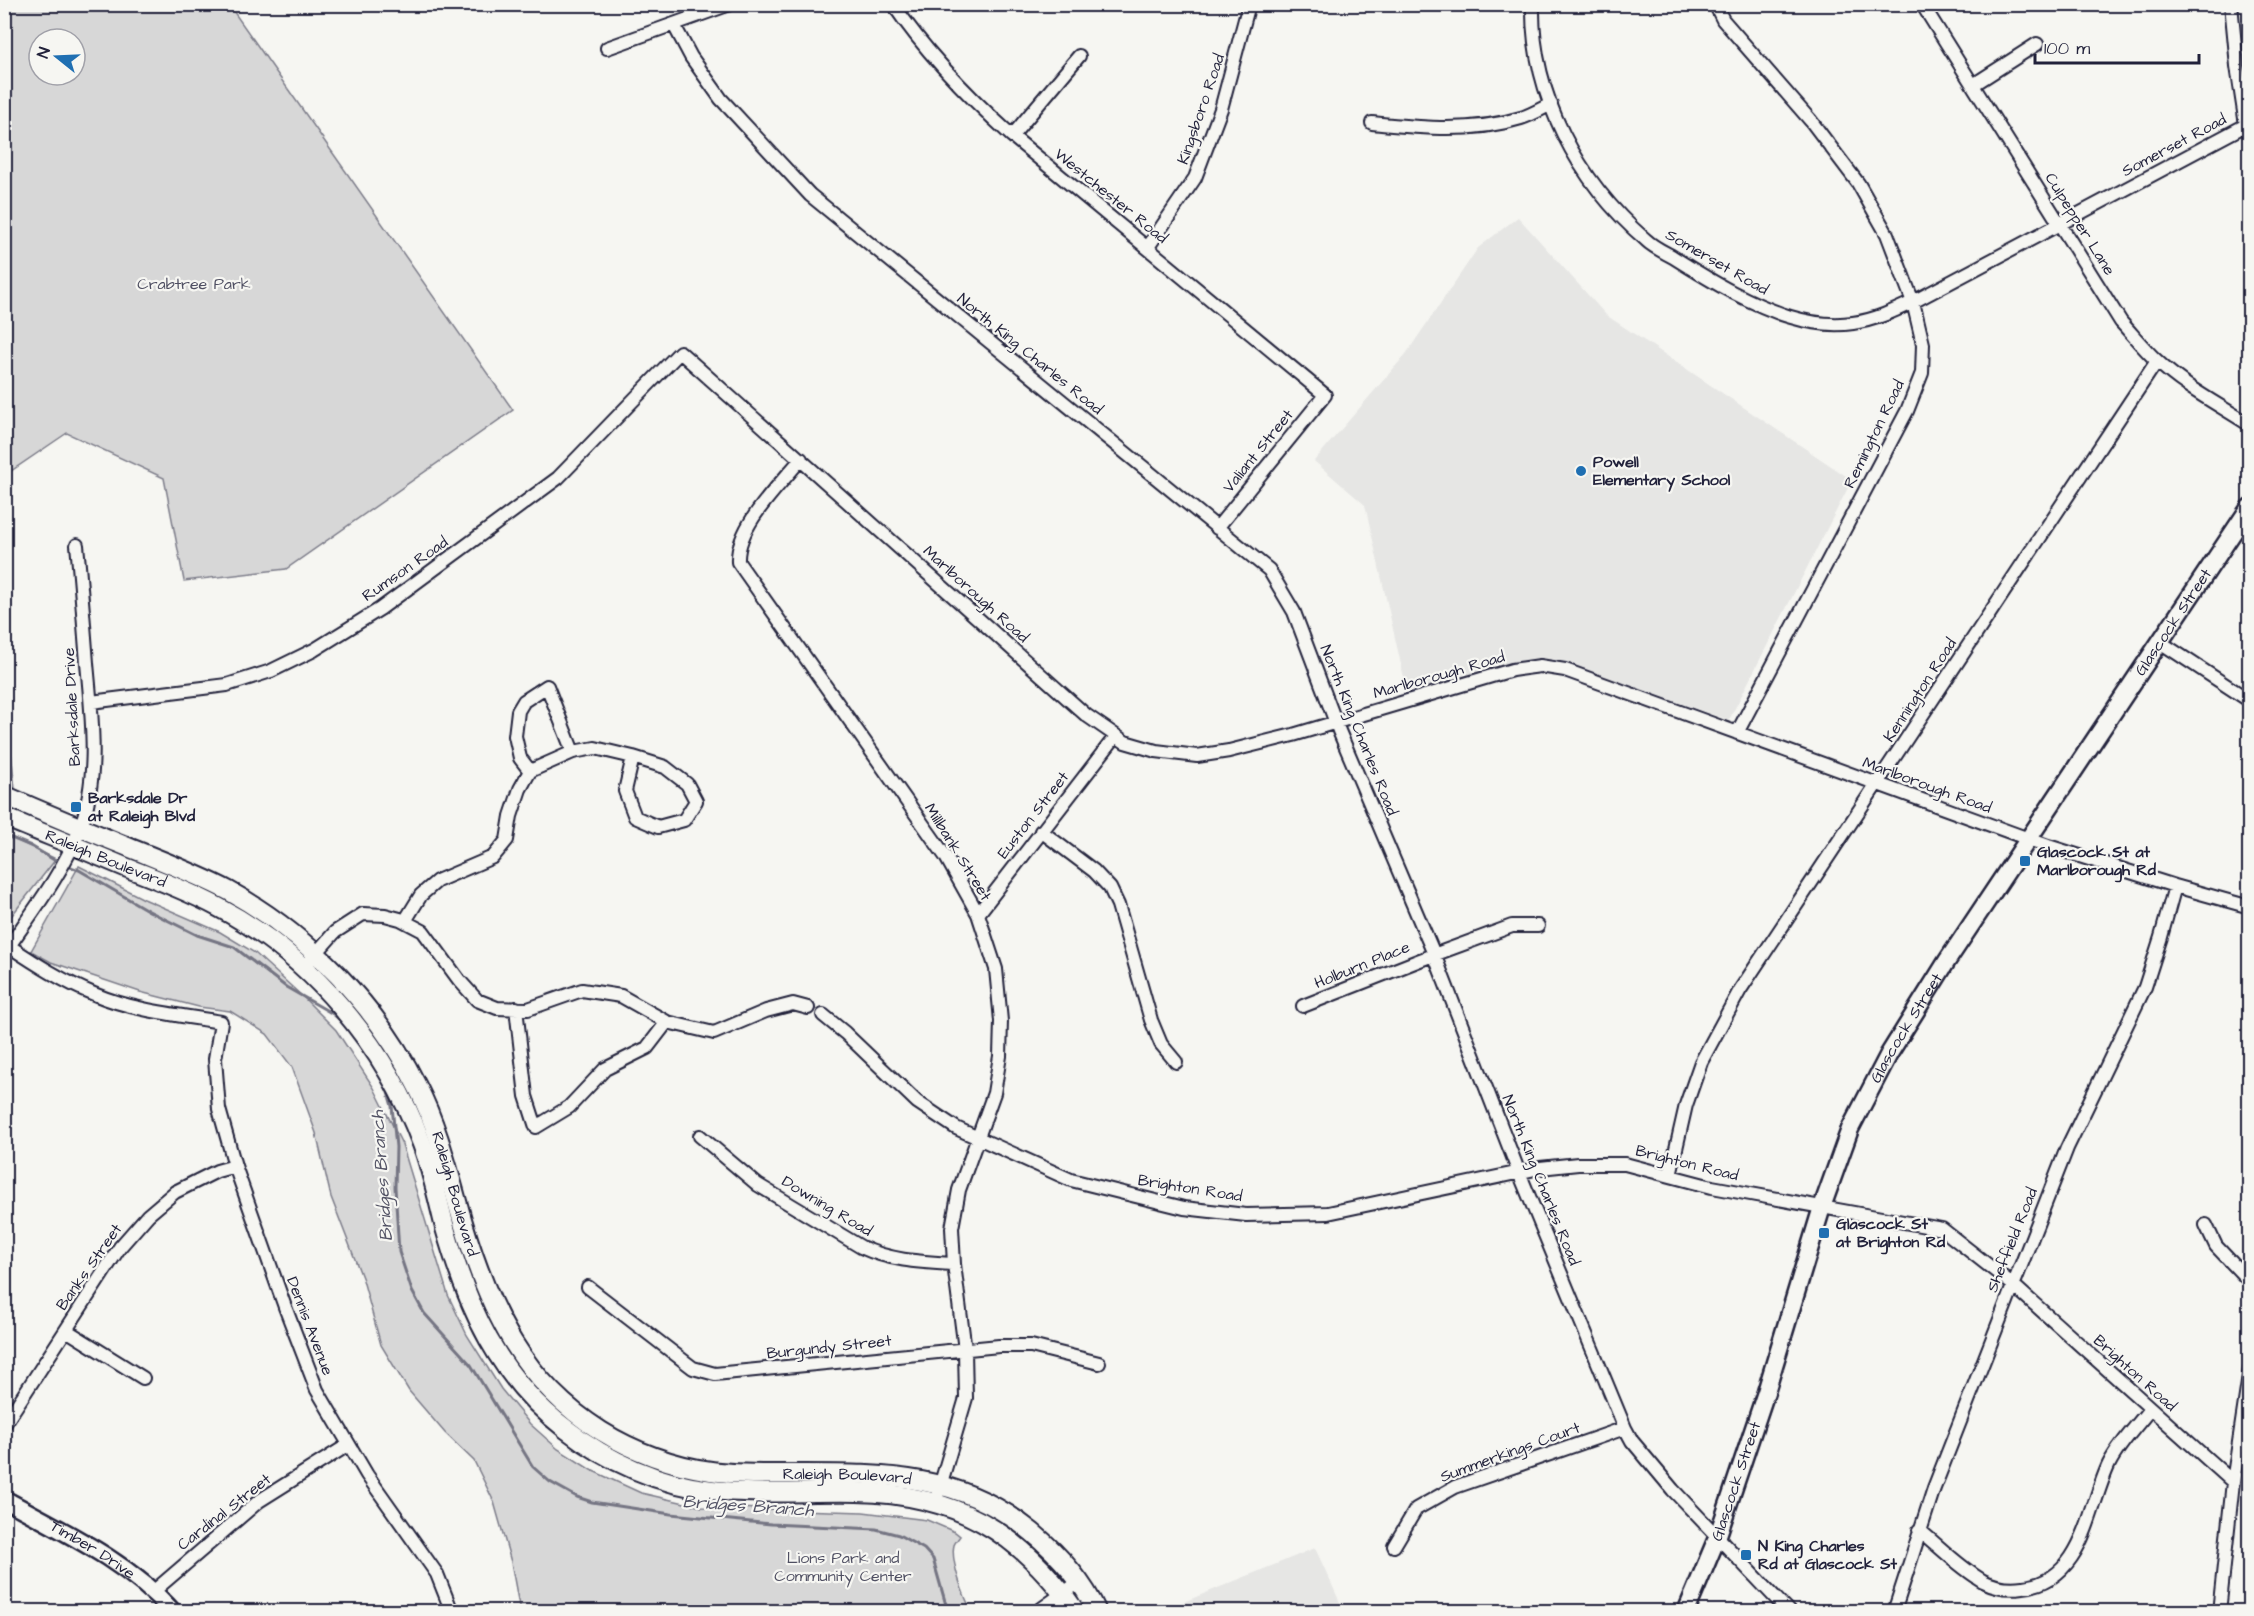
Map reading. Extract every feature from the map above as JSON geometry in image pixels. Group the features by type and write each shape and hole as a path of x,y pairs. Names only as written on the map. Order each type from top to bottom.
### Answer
{"main road":[{"name":"Raleigh Boulevard","path":"4,795 194,874 229,891 288,930 335,972 379,1025 417,1085 440,1137 479,1273 498,1318 513,1345 530,1368 576,1413 625,1444 655,1457 712,1472 870,1474 898,1476 941,1484 978,1499 1026,1527 1062,1560 1097,1611"},
{"name":"Raleigh Boulevard","path":"4,817 185,891 219,908 268,939 321,985 364,1036 400,1095 422,1145 461,1280 481,1328 497,1356 538,1405 589,1446 616,1461 648,1474 708,1490 759,1493 858,1492 895,1494 934,1502 970,1516 1014,1543 1047,1573 1076,1611"}],"street":[{"path":"607,48 730,4"},
{"name":"Westchester Road","path":"893,4 907,25 975,102 1012,136 1325,395"},
{"name":"Kingsboro Road","path":"1148,247 1195,178 1221,109 1250,4"},
{"name":"Somerset Road","path":"1533,4 1539,65 1551,104 1559,128 1591,182 1647,241 1716,284 1764,308 1792,318 1826,323 1852,323 1880,317 2248,130"},
{"name":"Remington Road","path":"1715,4 1723,21 1811,121 1858,183 1887,234 1913,302 1923,344 1922,373 1907,411 1737,733"},
{"name":"Culpepper Lane","path":"1922,4 2121,322 2157,361 2199,394 2250,424"},
{"path":"2231,4 2248,130"},
{"name":"North King Charles Road","path":"675,25 691,57 721,99 810,195 1269,570 1294,612 1336,722 1434,954 1520,1173 1625,1428 1632,1441 1652,1466 1717,1538 1789,1611"},
{"path":"1973,85 2037,44"},
{"path":"1012,136 1079,56"},
{"path":"1372,123 1416,127 1489,125 1522,118 1551,104"},
{"name":"Marlborough Road","path":"680,352 1086,715 1115,737 1156,751 1197,756 1229,751 1512,670 1540,666 1565,670 2029,839 2175,886 2250,907"},
{"name":"Rumson Road","path":"91,702 226,685 271,671 314,650 380,609 558,478 680,352"},
{"name":"Kennington Road","path":"1670,1175 1686,1105 1701,1062 1740,990 2157,361"},
{"name":"Valiant Street","path":"1216,528 1325,395"},
{"name":"Millbank Street","path":"801,459 751,521 737,551 738,562 946,857 978,914 996,969 1001,1021 1000,1056 994,1093 959,1190 952,1228 964,1350 966,1398 934,1502"},
{"name":"Glascock Street","path":"1686,1611 1717,1538 1766,1392 1822,1207 1850,1129 1889,1054 1947,961 2250,507"},
{"name":"Barksdale Drive","path":"7,949 47,892 73,846 89,791 94,749 77,545"},
{"path":"2160,642 2250,701"},
{"path":"530,771 520,758 515,736 518,711 524,701 547,686 573,752"},
{"name":"Euston Street","path":"978,914 1115,737"},
{"path":"405,921 421,895 437,881 493,857 507,840 511,816 520,789 530,771 573,752 596,748 633,757 665,767 687,784 696,801 684,820 658,827 635,817 625,791 633,757"},
{"path":"1041,831 1094,872 1110,888 1118,905 1151,1020 1161,1044 1176,1062"},
{"name":"Sheffield Road","path":"1893,1611 1919,1530 2012,1284 2067,1148 2145,987 2162,937 2175,886"},
{"path":"303,968 335,932 363,914 385,915 405,921 423,931 459,981 477,1000 497,1008 528,1009 582,990 621,996 667,1022 714,1033 766,1011 793,1004 808,1008"},
{"name":"Holburn Place","path":"1303,1006 1512,926 1538,926"},
{"name":"Dennis Avenue","path":"7,949 95,995 147,1010 221,1022 215,1059 219,1109 235,1166 317,1390 348,1445 437,1574 452,1611"},
{"path":"516,1008 526,1096 536,1127 569,1107 605,1069 647,1048 667,1022"},
{"name":"Brighton Road","path":"823,1015 917,1102 956,1128 1071,1180 1184,1208 1246,1215 1328,1213 1540,1168 1578,1164 1625,1164 1712,1187 1942,1228 2012,1284 2233,1482"},
{"name":"Downing Road","path":"700,1136 758,1185 861,1247 878,1255 904,1261 954,1264"},
{"name":"Banks Street","path":"4,1425 120,1247 148,1215 175,1192 217,1171 235,1166"},
{"path":"2206,1225 2216,1246 2250,1282"},
{"name":"Burgundy Street","path":"588,1287 693,1368 715,1374 999,1346 1031,1346 1099,1363"},
{"path":"66,1330 143,1378"},
{"path":"2219,1611 2233,1482 2250,1370"},
{"path":"1919,1530 1985,1582 2015,1588 2031,1587 2048,1580 2064,1568 2077,1551 2110,1463 2123,1442 2150,1409"},
{"name":"Summerkings Court","path":"1394,1546 1416,1509 1455,1487 1625,1428"},
{"name":"Cardinal Street","path":"154,1591 259,1501 348,1445"},
{"name":"Timber Drive","path":"4,1499 130,1571 173,1611"},
{"path":"1037,1611 1079,1582"}],"shaded area":[{"name":"Powell Elementary School","path":"1518,217 1606,315 1852,480 1729,720 1551,661 1536,660 1407,691 1365,505 1314,461 1406,354 1478,248"},
{"path":"1315,1548 1344,1611 1162,1611"}],"green space":[{"name":"Crabtree Park","path":"5,4 229,5 513,410 286,569 184,581 164,478 67,433 5,475"},
{"path":"4,708 7,714 15,789 5,784"},
{"path":"5,835 56,859 5,924"},
{"name":"Lions Park and Community Center","path":"79,866 144,899 220,932 255,953 336,1030 374,1088 402,1144 448,1295 467,1335 501,1389 530,1424 558,1449 591,1470 641,1493 702,1507 863,1512 927,1520 960,1536 954,1545 954,1560 965,1597 972,1611 520,1611 511,1562 494,1502 474,1461 445,1433 409,1391 381,1345 363,1280 331,1197 316,1133 292,1067 267,1034 230,1011 199,1007 140,992 51,962 31,951"}],"waterway":[{"name":"Bridges Branch","path":"4,835 31,846 59,863"},
{"name":"Bridges Branch","path":"65,865 79,870 149,911 197,935 234,947 286,987 333,1014 344,1024"},
{"name":"Bridges Branch","path":"387,1089 392,1106 396,1147 395,1187 399,1252 412,1291 424,1313 471,1365 533,1467 550,1482 577,1497 592,1502 671,1514 771,1524 876,1529 899,1535 924,1549 933,1559 948,1612"}],"place":[{"name":"Powell Elementary School","path":"1581,471"},
{"name":"Barksdale Dr at Raleigh Blvd","path":"76,807"},
{"name":"Glascock St at Marlborough Rd","path":"2025,861"},
{"name":"Glascock St at Brighton Rd","path":"1824,1233"},
{"name":"N King Charles Rd at Glascock St","path":"1746,1555"}]}
